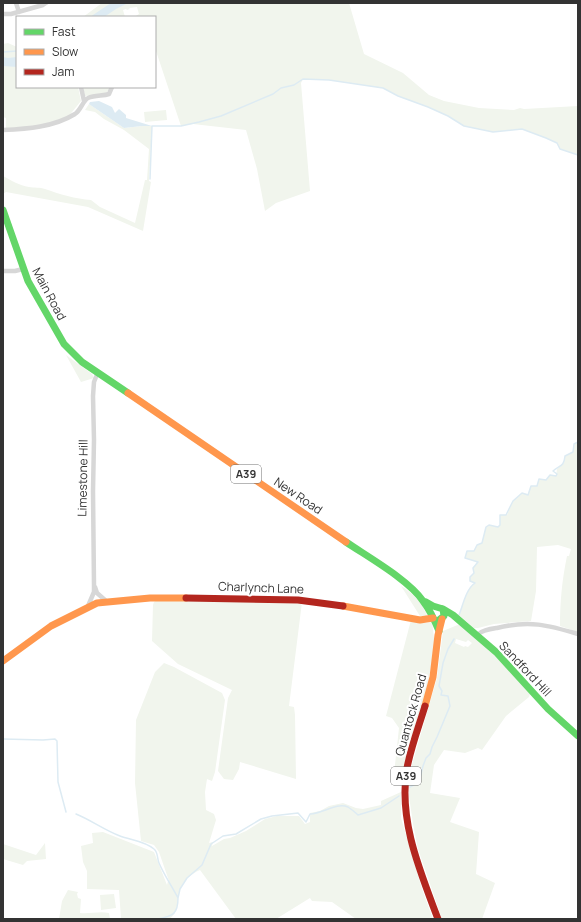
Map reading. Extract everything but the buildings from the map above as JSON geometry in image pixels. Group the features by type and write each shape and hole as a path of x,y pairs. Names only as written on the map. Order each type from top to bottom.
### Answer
{"main road":[{"name":"Main Road","path":"3,210 23,269 64,344 77,357 98,372"},
{"name":"New Road","path":"98,372 398,578 423,600 437,618"},
{"name":"Charlynch Lane","path":"3,661 51,626 88,606 106,601 150,598 298,600 318,602 420,620 437,618"},
{"name":"New Road","path":"423,600 430,605 440,608"},
{"name":"Sandford Hill","path":"440,608 450,613 506,662 548,709 578,736"},
{"name":"A39","path":"440,608 445,614 437,618 434,609 440,608"},
{"path":"437,618 456,618"},
{"name":"Quantock Road","path":"437,618 439,631 432,681 409,762 405,794 411,839 438,919"}],"street":[{"path":"16,3 19,12"},
{"path":"3,14 19,12 46,3"},
{"path":"82,88 84,101"},
{"path":"3,130 17,130 37,127 56,122 75,114 84,101 91,97 109,94 112,88"},
{"path":"3,271 23,269"},
{"name":"Limestone Hill","path":"88,606 94,592 93,396 94,382 98,372"},
{"path":"94,585 97,593 106,601"},
{"path":"476,635 481,632 500,627 533,623 578,634"}],"shaded area":[{"path":"102,3 349,3 364,54 403,73 429,95 444,101 479,108 514,110 520,108 578,106 578,155 560,149 557,143 522,129 493,132 464,126 448,116 398,96 383,88 329,80 303,79 301,83 310,191 276,203 265,211 257,169 246,130 193,124 181,126 156,51 156,16 136,16 139,14 137,7 123,10 125,16 84,16"},
{"path":"111,3 128,3 106,16 92,16"},
{"path":"8,43 16,47 16,88 78,88 81,101 68,117 57,123 6,130 6,118 3,117 3,44"},
{"path":"3,57 16,57 16,67 3,66"},
{"path":"83,88 109,88 103,94 85,96"},
{"path":"99,101 112,107 115,113 119,109 126,115 126,118 152,126 124,128 89,104 90,102"},
{"path":"89,104 124,128 152,126 149,181 151,182 143,231 88,207 6,192 3,194 3,176 25,186 43,188 79,199 91,200 100,207 135,223 145,180 147,180 149,149 124,130 104,119 95,112 85,110"},
{"path":"166,110 167,120 145,122 144,112"},
{"path":"66,355 92,374 94,378 81,382"},
{"path":"578,442 578,632 560,626 564,574 567,556 569,556 571,549 558,545 537,547 536,591 531,621 494,624 474,628 459,615 469,589 475,583 470,581 470,577 474,573 473,568 477,562 465,558 467,551 474,551 477,545 482,543 486,527 489,525 498,527 500,525 500,515 507,515 513,501 522,493 528,494 531,486 537,486 539,479 546,480 550,475 556,476 557,469 564,463 565,456 573,452 574,444"},
{"path":"401,586 417,599 428,617 420,616"},
{"path":"157,600 302,602 289,706 294,707 295,715 296,779 240,762 239,769 233,780 224,779 218,771 228,698 232,690 178,664 152,641 153,605"},
{"path":"411,620 426,623 432,622 435,646 426,693 408,748 403,781 398,784 394,774 399,728 392,718 386,716"},
{"path":"460,624 496,656 530,694 529,697 506,716 482,750 478,748 465,753 444,750 434,765 430,793 460,798 450,822 479,832 476,874 495,883 482,919 442,919 418,849 409,796 409,775 437,678 443,631","holes":["456,639 466,642 468,640 472,643 468,647 455,643"]},
{"path":"164,663 222,693 225,700 215,772 212,781 207,779 205,792 206,810 214,814 216,820 209,843 213,842 212,846 224,839 246,831 265,819 277,816 299,816 305,824 310,822 310,813 320,811 329,806 343,803 363,809 381,805 381,801 401,792 401,818 422,889 433,919 356,919 332,902 312,901 310,898 276,919 236,919 200,870 185,880 181,886 175,913 169,919 121,919 119,890 87,889 87,871 83,862 81,846 93,843 92,833 103,832 154,852 167,885 169,881 159,852 154,845 141,841 135,783 136,720 155,672"},
{"path":"45,843 46,859 27,861 23,865 3,859 3,844 36,855"},
{"path":"68,890 78,892 78,898 81,899 80,913 109,913 110,919 59,919 62,901"},
{"path":"114,894 116,908 101,910 100,895"}],"waterway":[{"path":"3,52 16,51"},
{"path":"150,179 152,126 181,126 221,116 273,94 281,88 294,85 303,79 329,80 383,88 398,96 448,116 464,126 493,132 522,129 557,143 560,149 578,155"},
{"path":"459,615 467,593 475,583 470,581 470,577 474,573 473,568 478,562 465,558 467,551 474,551 477,545 482,543 486,527 489,525 498,527 500,525 500,515 506,515 513,501 522,493 528,495 531,486 537,486 539,479 546,480 550,475 556,476 557,474 553,471 563,464 565,456 573,452 574,444 578,442"},
{"path":"410,787 419,782 426,758 430,754 450,706 448,696 441,695 442,691 439,686 443,663 448,649 454,639"},
{"path":"3,739 55,739 57,741 58,782 66,812"},
{"path":"76,814 114,834 142,842 154,849 158,861 178,898 180,889 187,878 202,865 211,844 223,836 236,834 261,819 272,816 298,813 306,822 310,814 339,806 348,807 358,815 381,808 399,796"},
{"path":"158,919 167,917 176,911 178,898"}],"traffic: fast":[{"path":"3,210 28,281 64,344 82,362 128,393"},
{"path":"346,542 388,569 417,593 428,608 439,631"},
{"path":"426,602 443,609 444,616 439,620"},
{"path":"443,609 453,615 496,652 548,709 578,736"}],"traffic: slow":[{"path":"128,393 346,542"},
{"path":"3,661 51,626 97,603 150,598 186,598"},
{"path":"343,606 420,620 433,618"},
{"path":"425,706 433,677 438,635 442,619"}],"traffic: jam":[{"path":"186,598 298,600 343,606"},
{"path":"425,706 407,768 405,787 406,807 412,845 438,919"}]}
